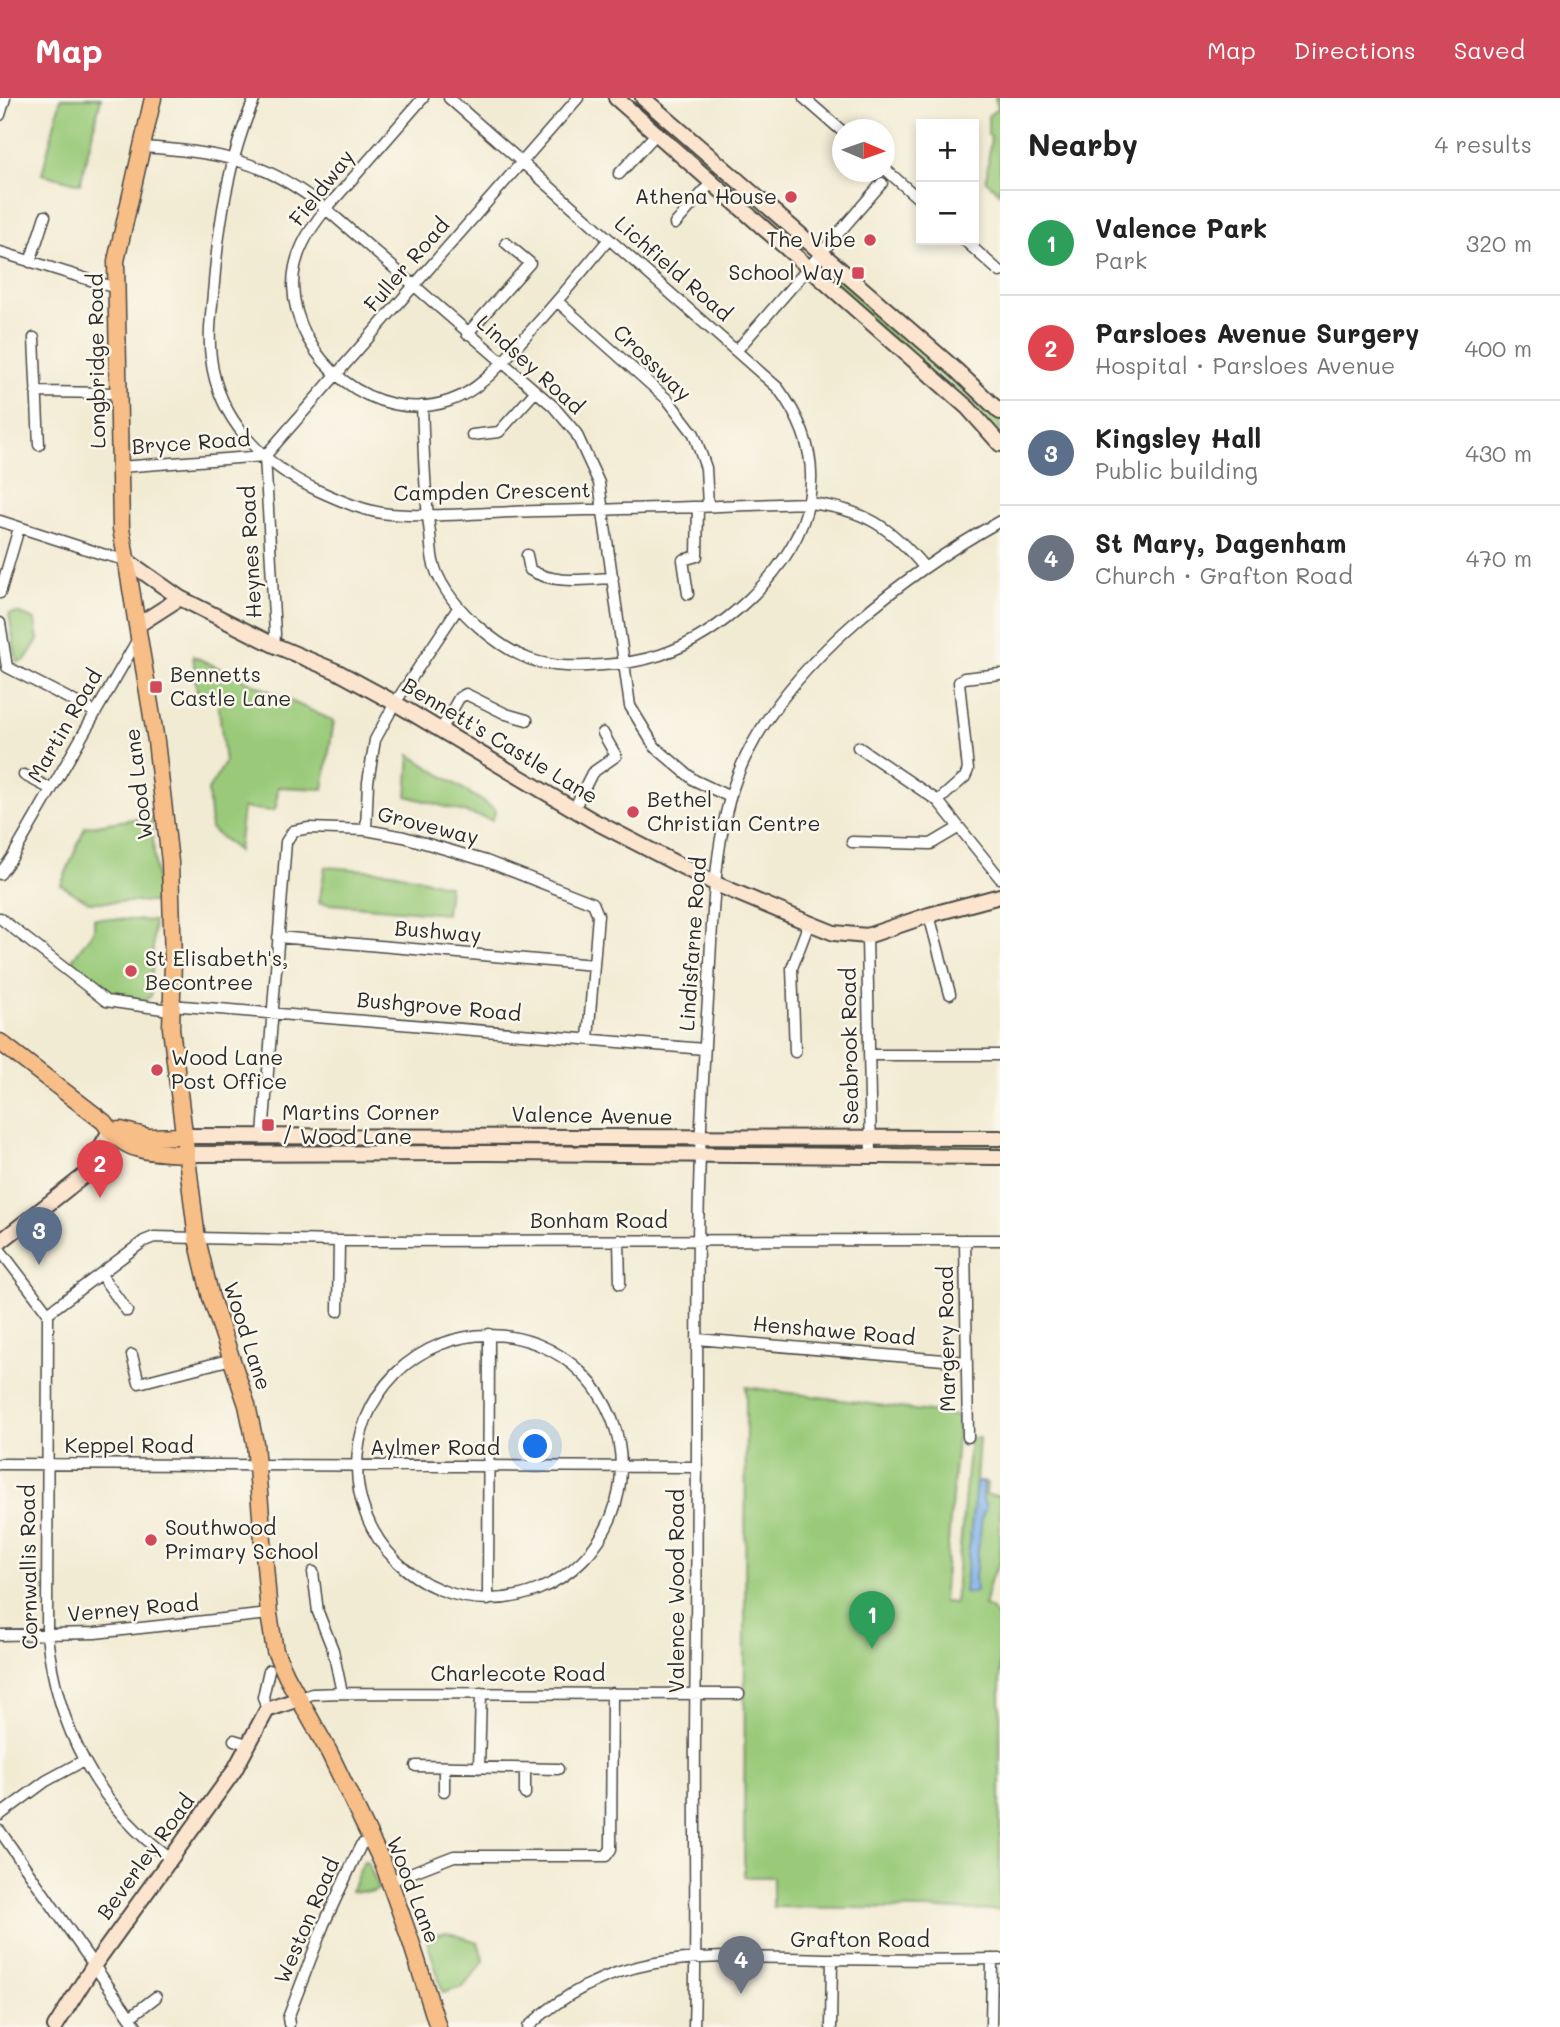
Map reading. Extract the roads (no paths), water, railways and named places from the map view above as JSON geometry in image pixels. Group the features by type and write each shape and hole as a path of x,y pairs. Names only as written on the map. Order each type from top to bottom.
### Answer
{"main road":[{"name":"Longbridge Road","path":"139,631 121,528 116,261 153,98"},
{"name":"Wood Lane","path":"139,631 156,741 170,862 173,961 170,1008 183,1136 197,1239 211,1298 247,1405 257,1466 269,1614 275,1651 329,1752 390,1881 438,2027"},
{"path":"0,1042 104,1122 115,1139 139,1150 186,1154"},
{"path":"0,1050 110,1131 121,1130 148,1137 183,1136"}],"street":[{"path":"0,113 5,98"},
{"name":"Campden Crescent","path":"255,98 235,158 222,219 214,278 210,356 220,396 229,415 248,440 301,483 340,500 387,514 809,503 834,506 873,520 896,536 924,567"},
{"name":"Fieldway","path":"423,98 326,209 300,248 293,284 296,308 302,329 320,358 336,374 372,398 399,406 422,406 449,401 467,393 502,362 609,239"},
{"name":"Lichfield Road","path":"422,406 427,514 434,566 458,608 512,652 531,660 574,668 623,664 661,655 694,640 739,608 776,572 789,554 804,523 812,479 811,457 800,421 779,388 449,98"},
{"name":"Fuller Road","path":"265,456 578,98"},
{"path":"617,98 968,408 1000,444"},
{"path":"643,98 956,370 1000,412"},
{"path":"804,98 832,122"},
{"path":"619,174 656,134"},
{"name":"Lindsey Road","path":"141,147 177,149 235,158 296,185 552,406 576,433 596,475 604,510 630,706 655,747 694,780 730,797"},
{"path":"895,178 916,197"},
{"path":"675,224 711,183"},
{"path":"737,350 882,183"},
{"path":"30,262 45,216"},
{"path":"467,334 530,263 506,243"},
{"path":"970,245 1000,272"},
{"path":"0,252 116,288"},
{"name":"Crossway","path":"557,301 668,400 694,434 706,468 697,556 683,559 688,594"},
{"path":"34,338 39,445"},
{"path":"472,435 499,432 536,391"},
{"path":"36,392 118,393"},
{"name":"Bryce Road","path":"120,467 265,456"},
{"name":"Heynes Road","path":"265,456 274,645"},
{"name":"Lindisfarne Road","path":"698,1154 716,884 723,823 745,758 769,717 794,684 830,647 884,598 924,567 1000,521"},
{"path":"0,522 126,560"},
{"path":"0,593 19,528"},
{"path":"527,555 530,570 539,575 560,580 613,578"},
{"name":"Bennett's Castle Lane","path":"126,560 180,598 274,645 338,672 573,809 716,884 834,933 867,936 929,915 1000,896"},
{"path":"139,631 180,598"},
{"path":"366,830 370,757 375,740 395,703 458,608"},
{"path":"0,623 6,667 95,712"},
{"name":"Martin Road","path":"0,874 13,856 120,669 139,631"},
{"name":"Martin Road","path":"120,669 145,674"},
{"path":"938,801 965,777 968,770 959,682 964,678 1000,674"},
{"path":"441,730 459,698 467,694 506,714 527,720"},
{"path":"573,809 592,773 616,755 603,733"},
{"path":"858,747 938,801 1000,878"},
{"path":"24,775 51,789"},
{"name":"Groveway","path":"263,1135 271,1013 288,836 299,828 366,830 404,837 486,861 593,903 598,915 588,1039"},
{"path":"852,842 931,844 958,828"},
{"path":"929,915 950,994"},
{"name":"Bushgrove Road","path":"0,918 106,1001 704,1049"},
{"path":"795,1052 792,968 809,923"},
{"name":"Seabrook Road","path":"867,936 871,1156"},
{"name":"Bushway","path":"278,937 594,965"},
{"path":"869,1055 1000,1055"},
{"path":"0,1242 85,1175 110,1131"},
{"name":"Valence Avenue","path":"183,1136 1000,1138"},
{"name":"Valence Avenue","path":"186,1154 1000,1157"},
{"name":"Valence Wood Road","path":"695,2027 698,1154"},
{"name":"Bonham Road","path":"48,1313 154,1237 339,1241 1000,1240"},
{"path":"620,1240 620,1284"},
{"name":"Margery Road","path":"965,1240 968,1437"},
{"path":"338,1311 339,1241"},
{"path":"0,1250 48,1313"},
{"path":"100,1275 127,1311"},
{"name":"Cornwallis Road","path":"48,1313 47,1635 50,1665 59,1703 83,1761 118,1811 151,1845 171,1859"},
{"path":"488,1600 489,1334"},
{"path":"489,1334 536,1343 565,1358 583,1373 598,1392 613,1420 622,1467 613,1515 598,1543 582,1561 564,1577 536,1591 488,1600 438,1590 408,1572 395,1560 384,1548 366,1517 357,1467 360,1435 372,1405 401,1367 442,1343 489,1334"},
{"name":"Henshawe Road","path":"697,1339 967,1362"},
{"path":"132,1355 139,1383 232,1359"},
{"name":"Keppel Road","path":"0,1464 257,1466"},
{"name":"Aylmer Road","path":"257,1466 697,1467"},
{"path":"313,1572 318,1612 333,1650 342,1693"},
{"name":"Verney Road","path":"0,1635 159,1628 269,1614"},
{"name":"Beverley Road","path":"55,2027 94,1965 234,1771 240,1742 267,1710 262,1697 269,1670"},
{"name":"Charlecote Road","path":"299,1699 312,1694 342,1693 738,1694"},
{"path":"479,1768 481,1693"},
{"path":"390,1881 454,1856 606,1856 611,1849 612,1693"},
{"path":"267,1710 299,1699"},
{"path":"0,1815 46,1781 83,1761"},
{"path":"416,1766 558,1769"},
{"path":"444,1767 444,1791"},
{"path":"525,1769 526,1794"},
{"path":"0,1831 137,2027"},
{"name":"Weston Road","path":"289,2026 288,2018 324,1924 361,1845 371,1838"},
{"path":"831,2027 832,1959"},
{"path":"991,2027 996,1959"},
{"name":"Grafton Road","path":"528,2027 545,2010 573,1992 603,1977 660,1961 996,1959"},
{"path":"130,2017 156,1997"}],"water":[{"path":"976,1482 984,1482 983,1500 986,1507 982,1517 975,1577 976,1591 973,1593 964,1592"}],"place":[{"name":"Athena House","path":"791,197"},
{"name":"The Vibe","path":"870,240"},
{"name":"School Way","path":"858,273"},
{"name":"Bennetts Castle Lane","path":"156,687"},
{"name":"Bethel Christian Centre","path":"633,812"},
{"name":"St Elisabeth's, Becontree","path":"131,971"},
{"name":"Wood Lane Post Office","path":"157,1070"},
{"name":"Martins Corner / Wood Lane","path":"268,1125"},
{"name":"Parsloes Avenue Surgery","path":"100,1198"},
{"name":"Kingsley Hall","path":"39,1265"},
{"name":"Southwood Primary School","path":"151,1540"},
{"name":"Valence Park","path":"872,1649"},
{"name":"St Mary, Dagenham","path":"741,1994"}]}
